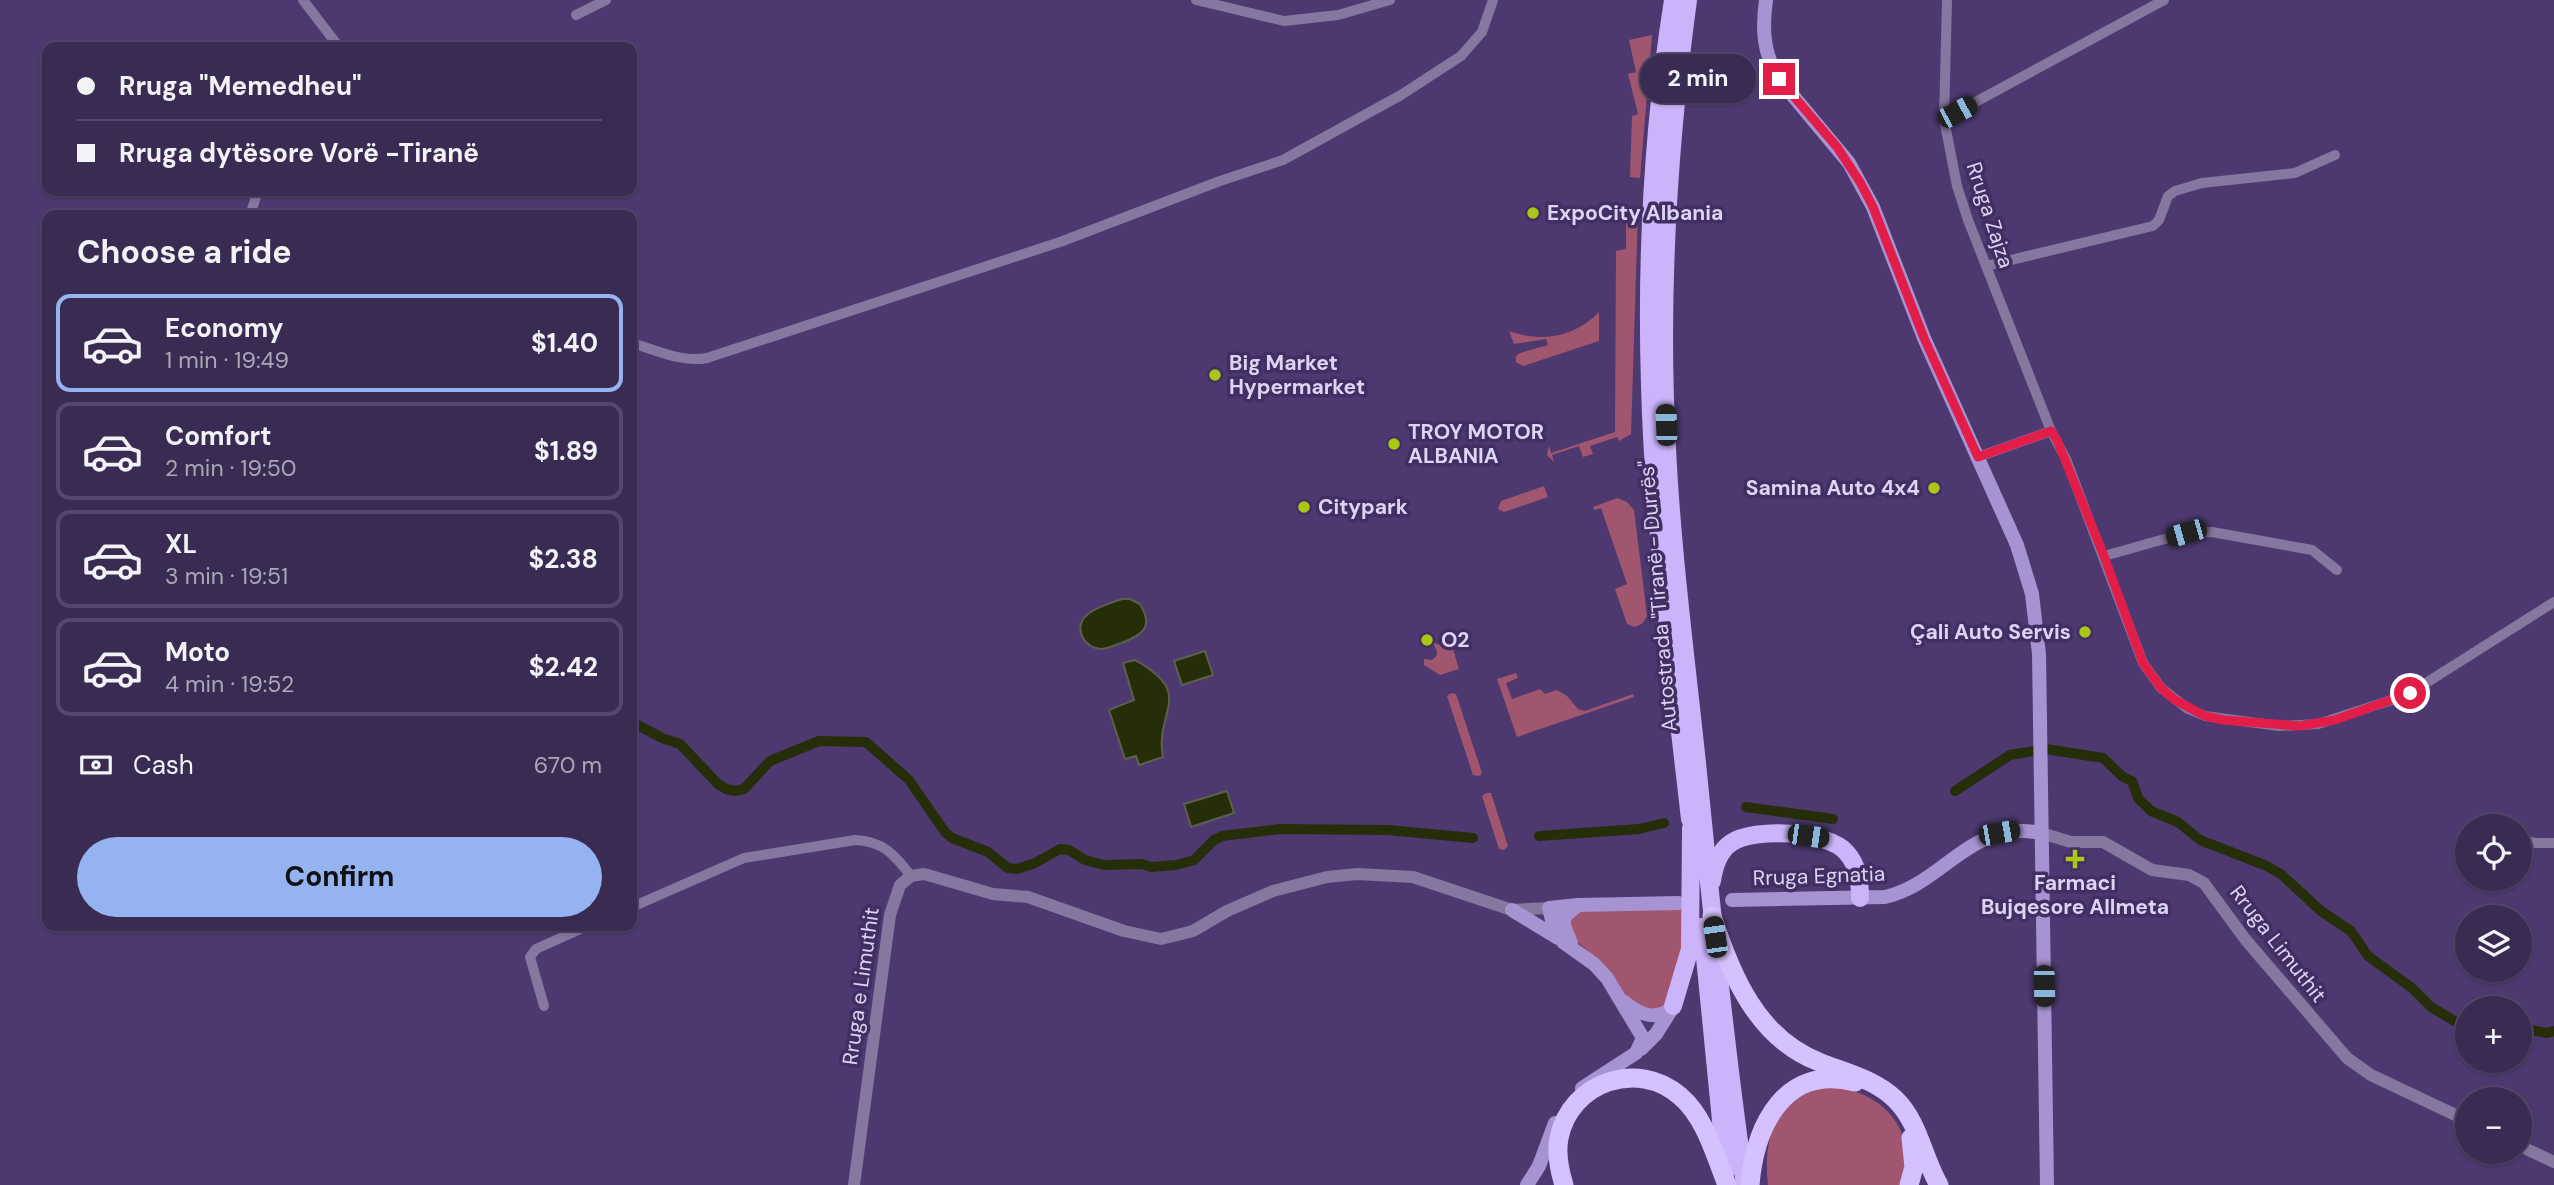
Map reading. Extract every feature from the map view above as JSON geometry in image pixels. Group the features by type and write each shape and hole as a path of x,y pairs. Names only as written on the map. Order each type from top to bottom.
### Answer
{"highway":[{"name":"Autostrada \"Tiranë - Durrës\"","path":"1688,0 1672,158 1665,295 1665,404 1672,519 1712,916 1745,1185"},
{"name":"Autostrada \"Tiranë - Durrës\"","path":"1671,4 1651,222 1650,386 1658,520 1727,1185"},
{"path":"1673,1006 1690,949 1692,828"},
{"path":"1710,895 1716,864 1725,848 1742,838 1765,834 1823,839 1840,846 1855,865 1860,898"},
{"path":"1712,916 1735,976 1766,1025 1784,1043 1798,1052 1868,1080 1897,1101 1911,1121 1939,1185"},
{"path":"1564,1185 1558,1153 1560,1136 1571,1111 1590,1091 1602,1083 1631,1077 1661,1083 1683,1098 1700,1121 1727,1185"},
{"path":"1750,1185 1755,1153 1775,1106 1803,1084 1837,1079 1877,1091 1906,1124 1914,1152 1914,1167 1909,1185"}],"main road":[{"path":"1766,0 1763,36 1771,65 1786,88 1837,147 1873,207 1924,338 2017,545 2032,594 2038,631 2047,1185"},
{"name":"Rruga Egnatia","path":"1732,900 1885,897 1905,891 1965,848 1986,837 2014,830 2040,833"},
{"path":"1563,942 1553,928 1549,908 1679,903"},
{"path":"1578,905 1564,917 1564,926 1572,944 1607,978 1643,1038 1636,1053"},
{"path":"1512,910 1582,954"},
{"path":"1615,991 1625,1003 1649,1016 1667,1013 1673,1006"},
{"path":"1527,1185 1539,1166 1555,1122 1571,1098 1597,1077 1636,1053 1656,1034 1673,1006"}],"street":[{"path":"303,0 335,42"},
{"path":"576,15 606,0"},
{"path":"1196,0 1284,21 1338,15 1386,1"},
{"path":"637,345 683,359 695,361 707,358 1060,242 1283,160 1401,95 1461,56 1482,32 1493,0"},
{"name":"Rruga Zajza","path":"1947,0 1944,119 1957,186 2051,431 2066,459 2104,556 2143,663 2161,688 2188,709 2205,716 2279,726 2326,722 2407,695 2554,602"},
{"path":"1944,119 2164,0"},
{"path":"1986,266 2153,226 2159,220 2168,197 2186,188 2202,183 2295,173 2335,155"},
{"path":"1978,457 2051,431"},
{"path":"2104,556 2186,533 2212,532 2312,550 2337,570"},
{"name":"Rruga Limuthit","path":"2040,833 2071,842 2103,842 2152,870 2189,875 2204,883 2245,939 2347,1058 2371,1075 2455,1115"},
{"path":"637,905 744,858 868,840 888,849 911,876 924,874 993,894 1028,897 1124,931 1161,939 1192,931 1227,911 1273,891 1327,877 1357,874 1413,877 1512,910 1549,908"},
{"path":"2532,842 2554,843"},
{"name":"Rruga e Limuthit","path":"854,1185 890,915 900,885 911,876"},
{"path":"544,1006 530,957 536,949 576,931"},
{"path":"2532,1152 2554,1162"}],"shaded area":[{"path":"1652,35 1640,178 1630,177 1632,116 1638,114 1628,74 1636,72 1629,40"},
{"path":"1638,210 1631,434 1619,441 1617,437 1590,446 1593,454 1583,457 1579,446 1552,455 1554,462 1547,455 1549,446 1551,453 1615,432 1616,251 1626,249 1626,212"},
{"path":"1599,312 1599,341 1523,366 1516,362 1516,356 1520,353 1548,345 1546,339 1514,344 1509,331 1534,337 1557,335 1579,327"},
{"path":"1544,486 1548,497 1504,512 1498,509 1501,501"},
{"path":"1617,498 1627,502 1634,510 1647,616 1643,623 1635,627 1627,624 1615,589 1627,584 1601,508 1594,510 1593,507"},
{"path":"1130,599 1140,604 1146,619 1144,629 1129,640 1106,648 1098,649 1088,644 1080,629 1085,616 1099,607"},
{"path":"1464,640 1466,645 1453,649 1459,669 1440,675 1424,665 1424,659 1432,660 1437,655 1433,642 1444,647"},
{"path":"1205,651 1213,675 1182,685 1174,661"},
{"path":"1135,660 1154,672 1169,694 1162,741 1163,757 1139,765 1136,756 1125,759 1109,710 1134,700 1123,663"},
{"path":"1516,673 1518,678 1506,683 1512,699 1540,689 1545,694 1557,690 1567,696 1578,709 1585,711 1633,694 1634,697 1517,737 1497,679"},
{"path":"1456,694 1482,773 1479,776 1473,775 1447,696"},
{"path":"1227,791 1234,813 1191,827 1184,804"},
{"path":"1491,793 1508,846 1504,850 1499,849 1482,796"},
{"path":"1684,909 1685,937 1665,1008 1656,1011 1631,1002 1589,952 1574,939 1569,929 1571,919 1580,911"},
{"path":"1829,1087 1858,1092 1883,1107 1892,1117 1900,1129 1907,1158 1900,1185 1768,1185 1768,1150 1777,1121 1785,1109 1797,1099"}],"waterway":[{"path":"637,725 680,744 718,784 735,791 744,789 770,761 819,741 866,742 909,780 945,832 952,838 988,852 1008,868 1017,869 1035,863 1060,849 1069,850 1085,860 1104,865 1176,865 1194,860 1214,840 1222,836 1280,829 1388,830 1473,838"},
{"path":"1955,791 2010,755 2046,749 2103,758 2123,777 2132,781 2138,798 2151,811 2178,822 2200,840 2267,866 2282,875 2321,911 2351,931 2368,956 2412,988 2431,1007 2455,1021"},
{"path":"1746,807 1833,819"},
{"path":"1539,836 1639,829 1664,823"},
{"path":"2532,1030 2547,1033 2554,1031"}],"place":[{"name":"ExpoCity Albania","path":"1533,213"},
{"name":"Big Market Hypermarket","path":"1215,375"},
{"name":"TROY MOTOR ALBANIA","path":"1394,444"},
{"name":"Samina Auto 4x4","path":"1934,488"},
{"name":"Citypark","path":"1304,507"},
{"name":"Çali Auto Servis","path":"2085,632"},
{"name":"O2","path":"1427,640"},
{"name":"Farmaci Bujqesore Allmeta","path":"2075,859"}],"route":[{"path":"1779,79 1837,147 1860,182 1873,207 1924,338 1978,457 2051,431 2057,440 2104,556 2143,663 2161,688 2188,709 2205,716 2279,726 2318,724 2335,720 2410,693"}]}
